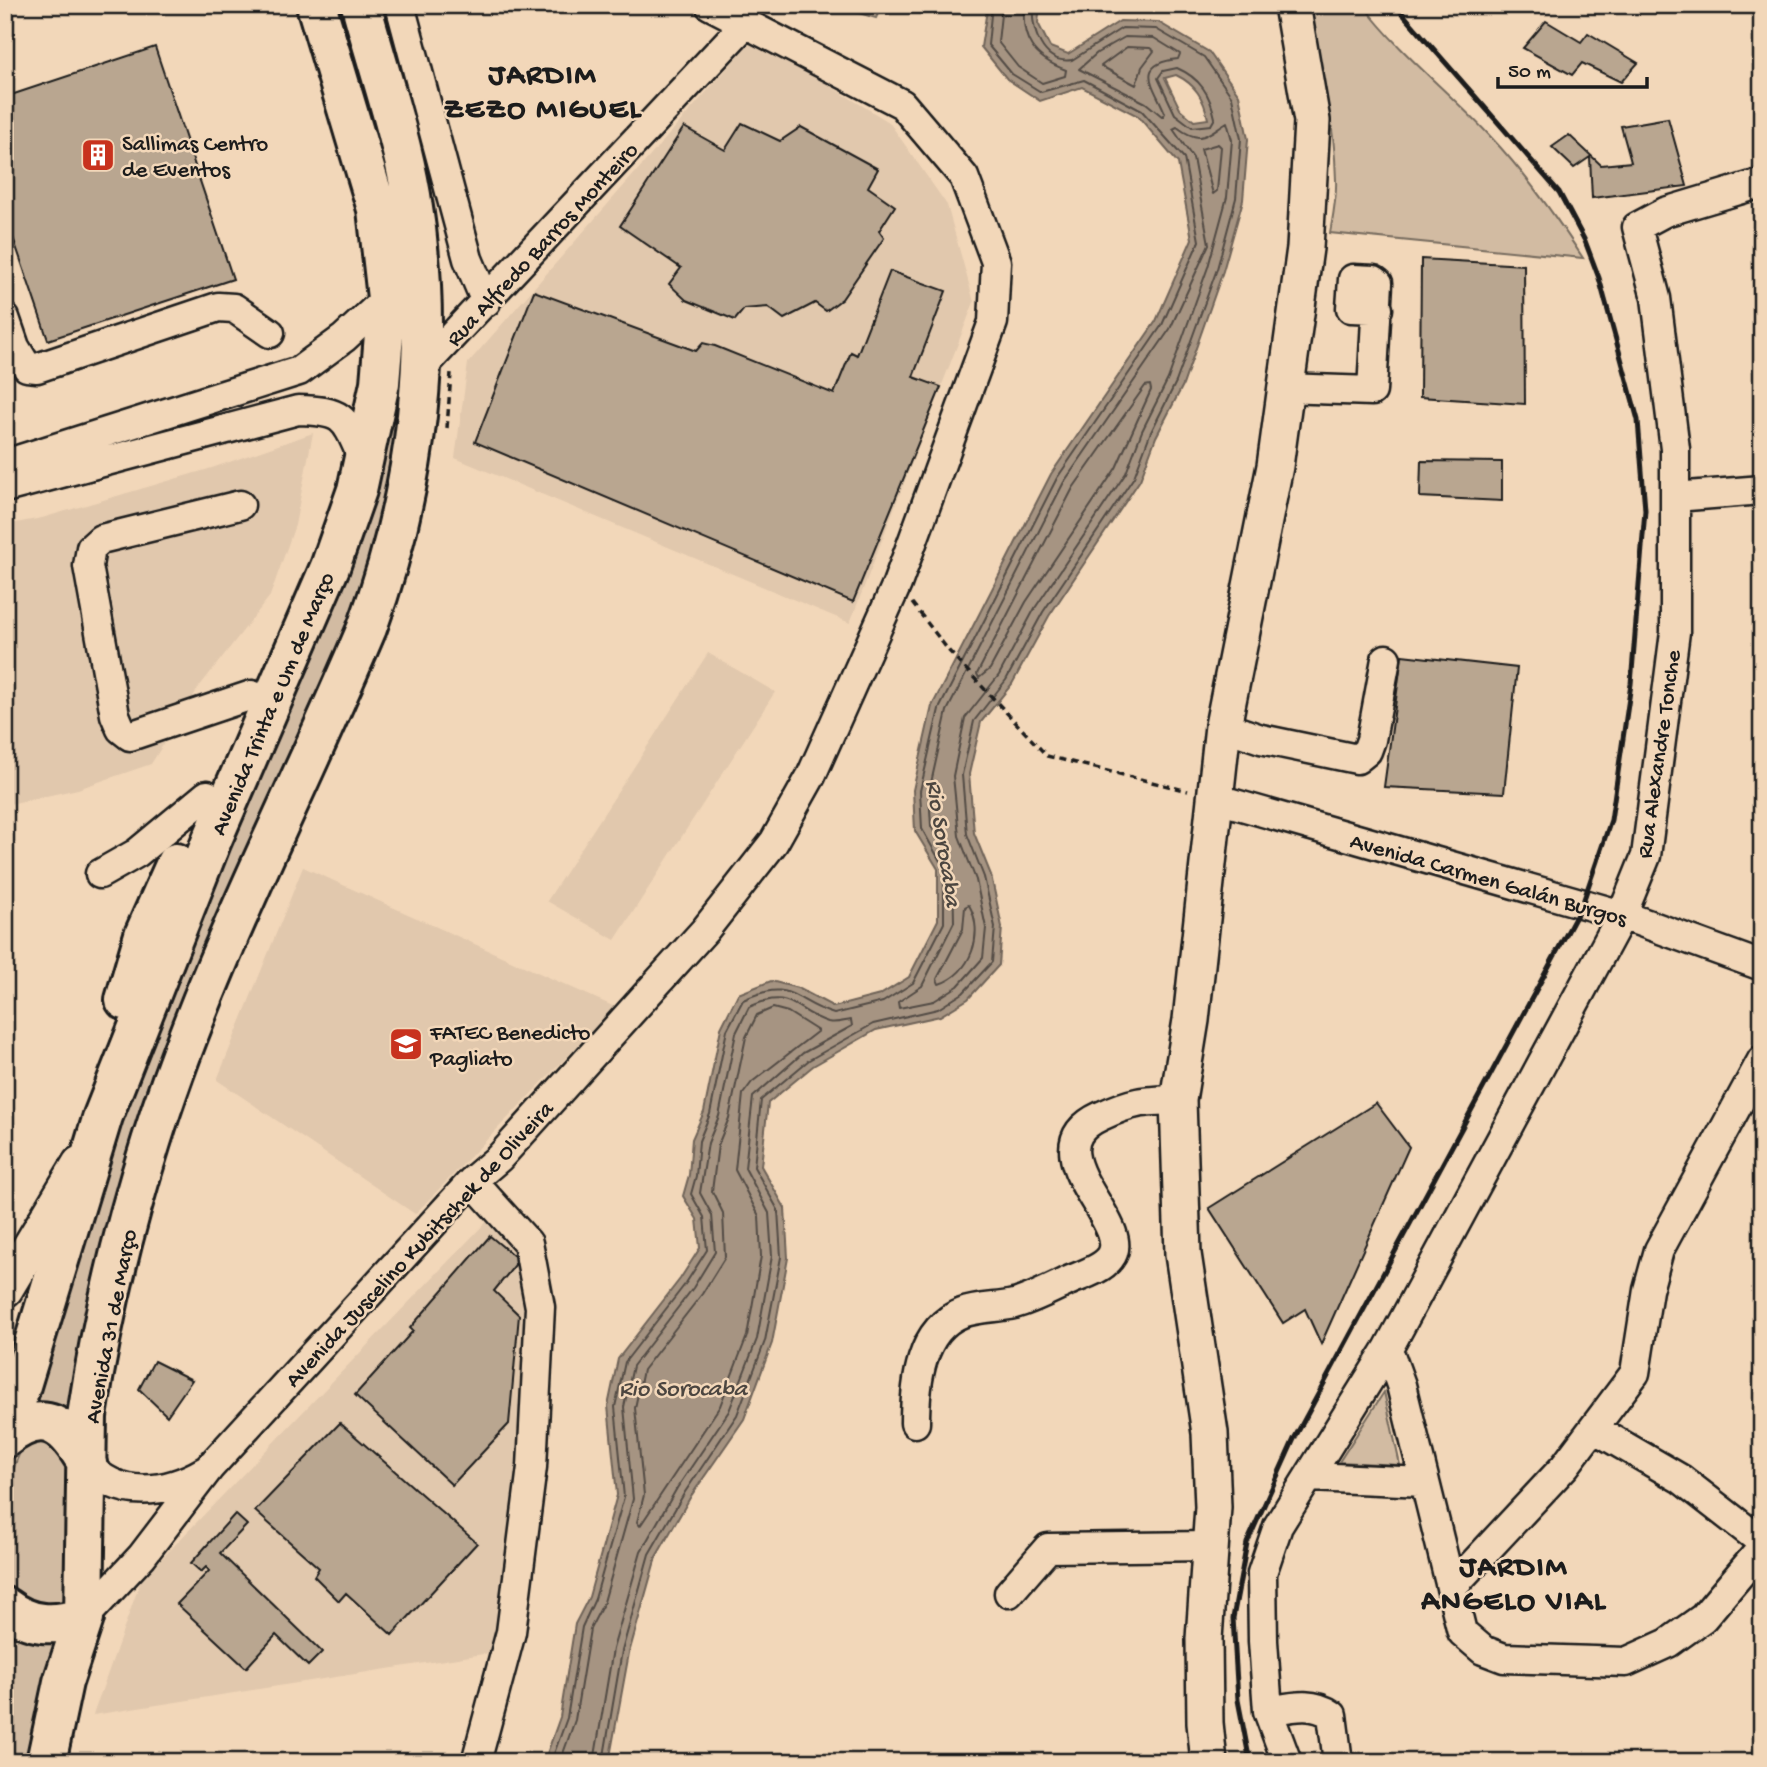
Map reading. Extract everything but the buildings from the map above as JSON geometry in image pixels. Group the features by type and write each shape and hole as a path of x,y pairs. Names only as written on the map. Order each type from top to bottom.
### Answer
{"highway":[{"name":"Avenida Trinta e Um de Março","path":"123,1065 212,840 330,567 360,475 380,383 387,298 377,209 316,5"},
{"path":"361,5 411,195 422,300 421,369"},
{"name":"Avenida 31 de Março","path":"46,1762 63,1682 84,1618 87,1416 113,1281 151,1141 227,944 350,668 383,584 401,513 421,394 421,369"},
{"path":"5,1438 99,1130 123,1065 125,994 144,936 252,695 360,475"},
{"path":"5,1438 28,1424 50,1423 69,1433 87,1463"},
{"path":"5,1607 35,1624 62,1624 84,1618"}],"main road":[{"path":"1209,1762 1205,1723 1204,1639 1213,1507 1210,1433 1183,1254 1178,1100 1191,1020 1223,726 1275,466 1283,388 1305,248 1311,121 1292,5"},
{"path":"5,1289 99,1130"}],"street":[{"path":"400,5 468,259 486,302"},
{"name":"Avenida Juscelino Kubitschek de Oliveira","path":"84,1618 142,1556 211,1467 472,1181 499,1158 705,930 774,842 811,776 897,584 993,322 996,262 964,177 902,104 710,5"},
{"name":"Rua Alfredo Barros Monteiro","path":"421,369 745,24"},
{"name":"Rua Alexandre Tonche","path":"1287,1762 1268,1710 1262,1573 1278,1526 1388,1349 1622,915 1646,856 1675,632 1675,449 1656,298 1637,227 1665,212 1762,183"},
{"path":"5,464 299,371 344,338 387,298"},
{"path":"5,318 15,347 27,367 37,368 218,307 234,308 270,333"},
{"path":"1283,388 1372,391 1378,309"},
{"path":"5,488 298,410 326,410 346,421 360,475"},
{"path":"1675,497 1762,491"},
{"path":"240,505 101,538 91,548 88,566 115,715 121,729 130,736 252,695"},
{"path":"1223,726 1261,739 1357,759 1367,751 1371,740 1386,659"},
{"path":"100,874 137,853 207,795"},
{"name":"Avenida Carmen Galán Burgos","path":"1214,798 1622,915 1762,966"},
{"path":"1451,1588 1565,1466 1635,1373 1643,1313 1659,1250 1762,1060"},
{"path":"915,1423 922,1359 939,1326 962,1313 1016,1303 1095,1269 1111,1258 1114,1247 1109,1227 1078,1170 1074,1142 1083,1125 1135,1101 1178,1100"},
{"path":"472,1181 528,1243 540,1307 533,1467 511,1632 476,1762"},
{"path":"1388,1349 1401,1385 1462,1632 1494,1654 1504,1658 1626,1662 1668,1643 1703,1618 1762,1548"},
{"path":"1595,1429 1681,1479 1762,1542"},
{"name":"Avenida Juscelino Kubitschek de Oliveira","path":"87,1463 98,1476 129,1488 148,1490 173,1486 211,1467"},
{"path":"1310,1477 1425,1482"},
{"path":"1009,1593 1048,1548 1210,1546"},
{"path":"1268,1710 1309,1705 1321,1707 1332,1716 1338,1762"}],"path":[{"path":"897,584 950,651 1047,756 1214,798"}],"shaded area":[{"path":"330,5 351,5 400,193 411,373 371,582 217,935 77,1424 20,1416 105,1146 389,401"},
{"path":"832,5 882,5 876,18"},
{"path":"1303,5 1363,5 1408,56 1502,149 1539,195 1583,258 1330,233 1336,186 1333,136 1321,69"},
{"path":"753,39 889,122 947,205 974,302 850,623 455,458 468,363"},
{"path":"313,433 295,525 270,596 199,687 151,764 78,789 5,805 5,525 42,518 212,468"},
{"path":"708,653 775,692 615,940 547,901"},
{"name":"FATEC Benedicto Pagliato","path":"303,867 615,1007 415,1214 217,1080"},
{"path":"492,1216 525,1247 528,1319 510,1550 496,1652 93,1715 141,1580"},
{"path":"1384,1392 1400,1465 1339,1462"},
{"path":"37,1432 69,1456 70,1592 63,1602 41,1608 5,1589 5,1527 11,1481 16,1461 25,1444"},
{"path":"5,1627 65,1631 31,1762 5,1762"}],"water":[{"name":"Rio Sorocaba","path":"983,5 1040,5 1038,23 1050,47 1068,54 1120,21 1158,22 1209,52 1239,95 1248,139 1243,200 1223,271 1183,385 1156,437 1140,480 1049,616 1012,684 981,722 969,774 974,833 991,875 1002,927 999,965 968,999 940,1016 876,1030 813,1066 768,1103 761,1166 785,1208 788,1258 772,1343 744,1419 691,1496 656,1557 629,1653 609,1762 544,1762 560,1717 575,1624 589,1597 617,1495 608,1406 618,1359 680,1279 700,1248 697,1219 683,1196 689,1175 692,1139 704,1112 721,1028 738,994 771,981 798,988 834,1007 880,995 909,977 938,920 938,869 915,831 913,790 932,706 1051,474 1156,321 1192,239 1178,163 1138,116 1082,87 1040,101 1007,79 981,47 987,10","holes":["1176,75 1198,92 1208,119 1194,121 1180,109 1165,78"]}],"railway":[{"path":"1250,1762 1238,1700 1233,1618 1247,1543 1294,1439 1582,905 1611,820 1631,684 1645,510 1638,420 1599,278 1585,241 1559,192 1395,5"}],"place":[{"name":"Sallimas Centro de Eventos","path":"98,155"},
{"name":"FATEC Benedicto Pagliato","path":"406,1044"}],"district":[{"name":"JARDIM ZEZO MIGUEL","path":"543,90"},
{"name":"JARDIM ANGELO VIAL","path":"1514,1582"}]}
